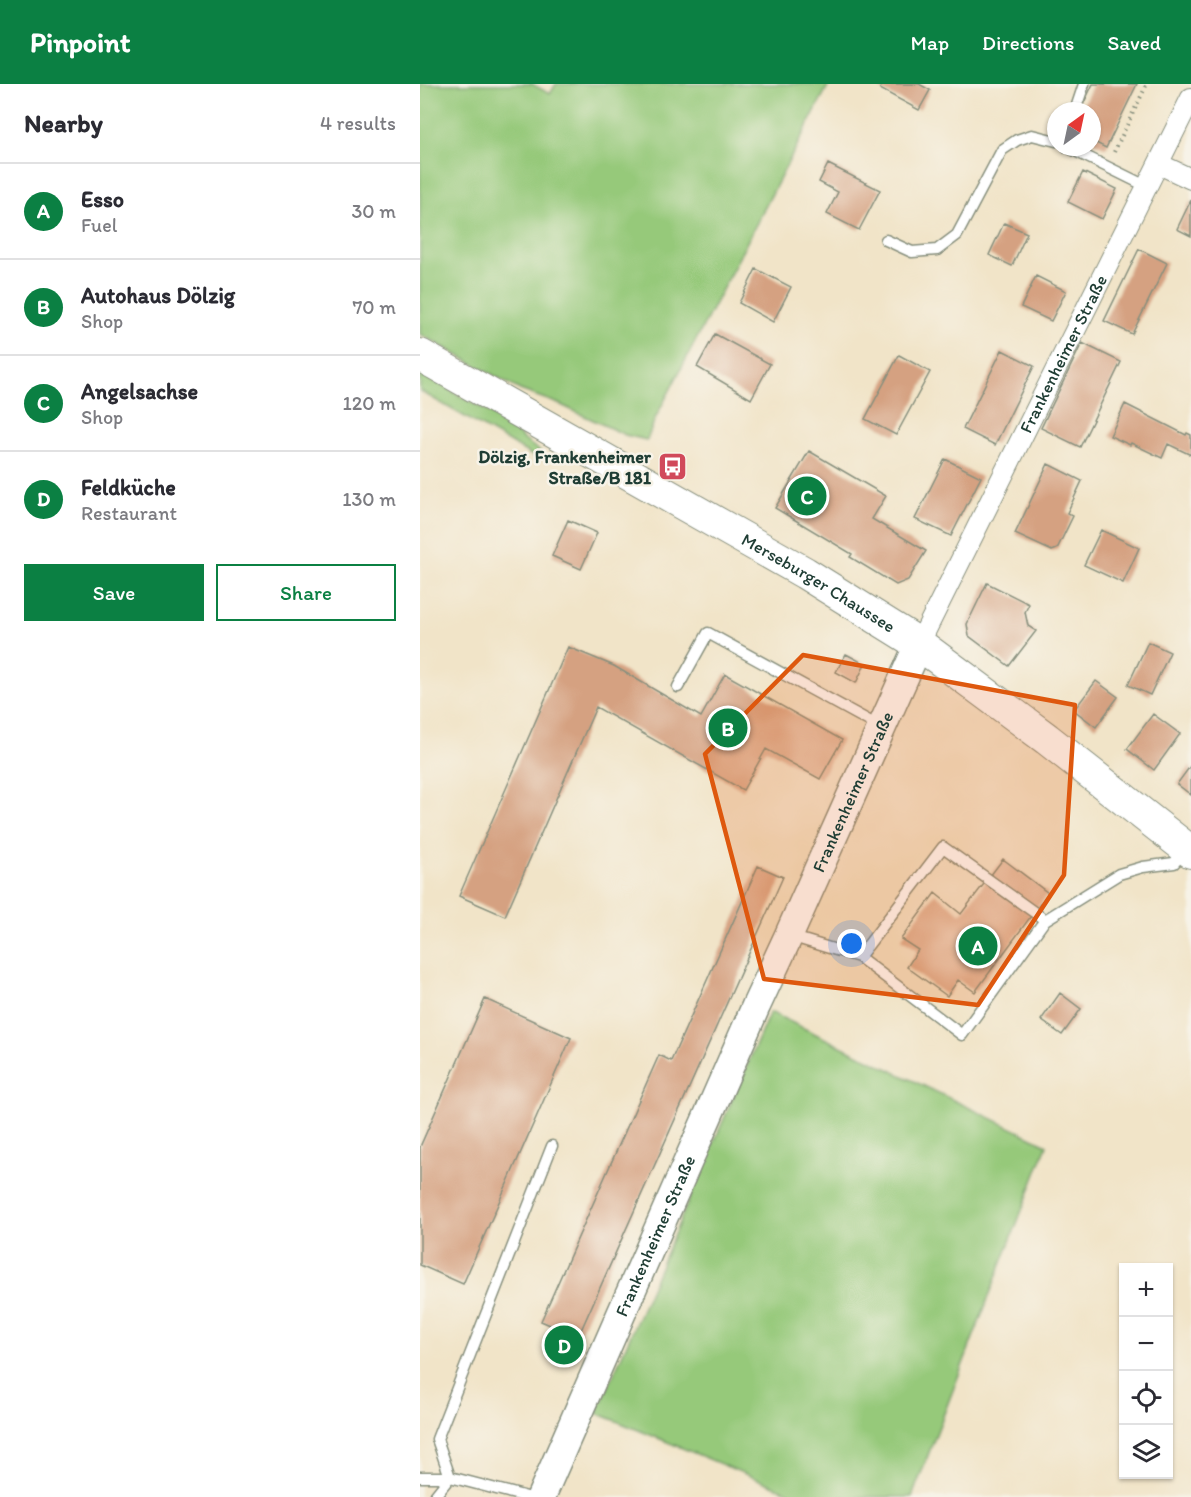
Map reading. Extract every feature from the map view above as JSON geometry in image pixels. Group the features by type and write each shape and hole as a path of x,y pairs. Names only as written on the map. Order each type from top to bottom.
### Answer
{"main road":[{"name":"Merseburger Chaussee","path":"420,355 795,567 919,644 1047,739 1189,851"}],"street":[{"name":"Frankenheimer Straße","path":"541,1497 756,1006 919,644 1191,98"},
{"path":"1159,164 1191,179"}],"lane":[{"path":"1078,102 1084,84"},
{"path":"886,240 912,252 937,250 957,235 1002,150 1017,140 1032,135 1047,139"},
{"path":"1085,156 1148,187"},
{"path":"678,687 708,633 883,728"},
{"path":"859,957 944,847 1045,920"},
{"path":"789,935 859,957 962,1035 1045,920 1119,874 1143,867 1173,863 1189,851"},
{"path":"450,1477 437,1439 552,1146"},
{"path":"420,1477 450,1477 528,1497"},
{"path":"434,1497 450,1477"}],"path":[{"path":"1107,167 1147,84"}],"highlighted area":[{"path":"803,655 1075,705 1064,875 978,1005 764,979 705,754"}],"green space":[{"path":"420,84 532,84 550,94 556,84 829,84 655,419 647,440 625,435 559,404 520,390 420,334"},
{"path":"420,373 510,424 523,439 541,452 540,460 420,391"},
{"path":"770,1012 1047,1145 912,1497 801,1497 597,1413"}],"building":[{"path":"882,84 919,84 930,90 919,110 880,89"},
{"path":"1093,84 1137,84 1106,148 1101,146 1101,102 1084,102"},
{"path":"828,164 880,190 859,230 827,214 838,192 819,182"},
{"path":"1083,172 1117,189 1102,219 1068,202"},
{"path":"1191,200 1191,236 1177,229"},
{"path":"1004,223 1027,233 1012,266 989,255"},
{"path":"1139,249 1167,263 1132,334 1104,321"},
{"path":"756,269 791,287 773,322 739,303"},
{"path":"1036,276 1066,291 1051,321 1021,307"},
{"path":"715,334 770,364 751,399 697,367"},
{"path":"1082,343 1121,362 1080,447 1041,428"},
{"path":"1002,350 1034,366 995,445 963,429"},
{"path":"899,355 930,372 896,435 865,419"},
{"path":"1125,404 1186,435 1187,433 1191,435 1191,455 1168,444 1162,458 1110,436"},
{"path":"809,451 886,496 872,519 926,551 908,580 896,585 850,557 852,554 775,508"},
{"path":"945,459 981,477 951,536 915,519"},
{"path":"1048,464 1082,481 1067,513 1073,516 1057,549 1052,551 1015,534"},
{"path":"568,520 597,533 581,569 552,556"},
{"path":"1101,530 1139,548 1123,583 1084,565"},
{"path":"987,583 1029,604 1025,612 1028,626 1036,631 1009,666 969,636 967,624"},
{"path":"1148,642 1170,652 1150,695 1128,685"},
{"path":"568,647 614,666 701,717 725,674 842,740 820,779 766,749 743,790 596,707 505,916 459,896"},
{"path":"846,654 865,664 856,683 836,672"},
{"path":"1096,681 1118,697 1096,727 1074,710"},
{"path":"1153,714 1180,734 1154,770 1127,749"},
{"path":"1191,765 1191,795 1177,784"},
{"path":"1003,859 1048,893 975,992 958,980 947,996 907,967 918,950 901,939 935,893 961,914"},
{"path":"758,866 783,877 578,1337 541,1321 659,1055 671,1061"},
{"path":"1060,993 1081,1009 1062,1035 1041,1020"},
{"path":"485,999 571,1038 463,1284 420,1265 420,1147"}],"place":[{"name":"Dölzig, Frankenheimer Straße/B 181","path":"672,467"},
{"name":"Angelsachse","path":"807,496"},
{"name":"Autohaus Dölzig","path":"728,728"},
{"name":"Esso","path":"978,946"},
{"name":"Feldküche","path":"564,1345"}]}
